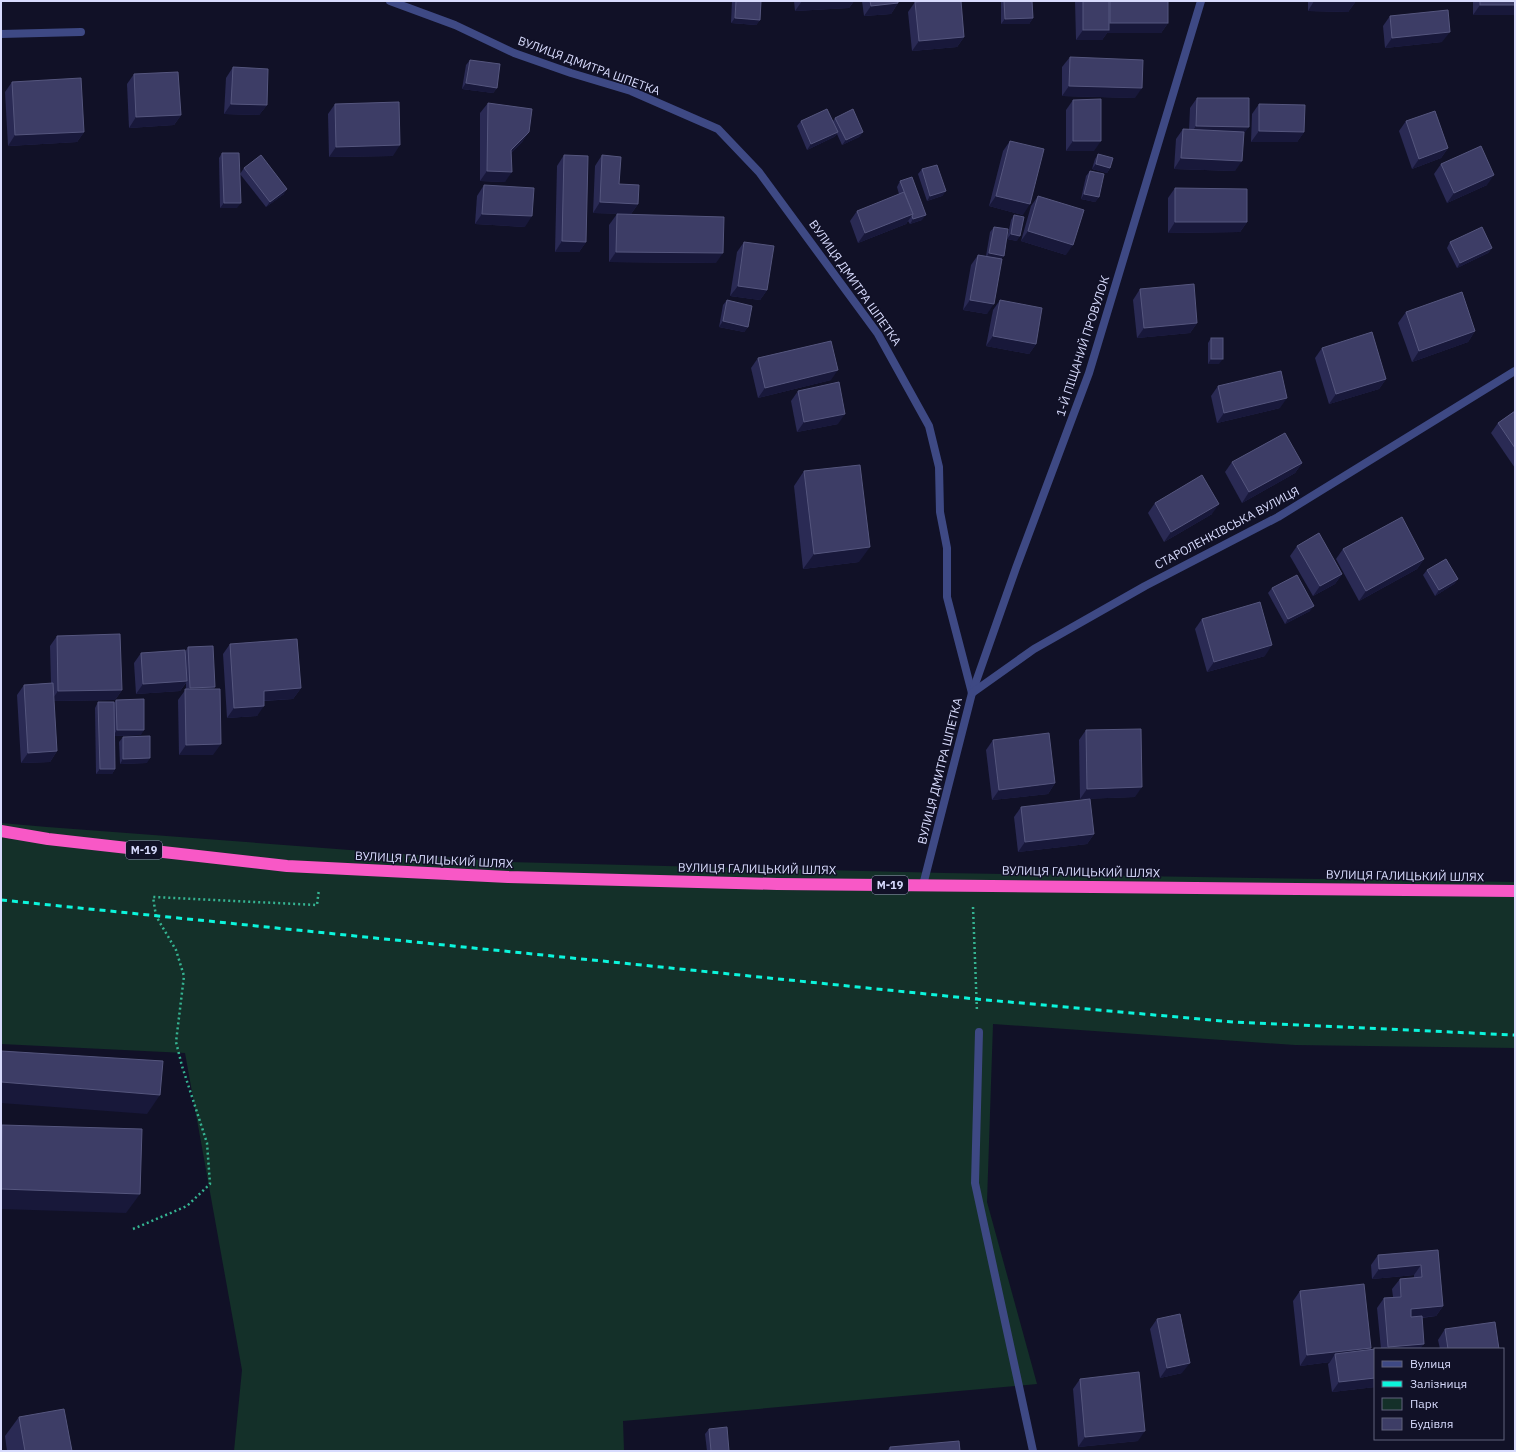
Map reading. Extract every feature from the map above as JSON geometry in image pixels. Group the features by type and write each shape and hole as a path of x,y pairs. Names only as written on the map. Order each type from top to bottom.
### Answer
{"highway":[{"name":"ВУЛИЦЯ ГАЛИЦЬКИЙ ШЛЯХ","path":"1,831 56,840 263,864 508,877 777,884 1515,891"}],"street":[{"name":"ВУЛИЦЯ ДМИТРА ШПЕТКА","path":"390,1 456,25 514,53 571,73 631,91 718,129 759,172 878,334 929,426 939,466 940,512 947,548 947,597 972,693 924,885"},
{"name":"1-Й ПІЩАНИЙ ПРОВУЛОК","path":"972,693 1016,568 1089,373 1201,1"},
{"path":"1,34 81,32"},
{"name":"СТАРОЛЕНКІВСЬКА ВУЛИЦЯ","path":"972,693 1034,649 1145,586 1278,517 1515,371"},
{"path":"979,1032 975,1183 1033,1451"}],"path":[{"path":"134,1229 187,1206 210,1184 207,1143 182,1066 176,1042 184,976 176,950 156,916 153,898 317,905 322,868"},
{"path":"972,885 976,999 979,1032"}],"green space":[{"path":"1,823 508,862 945,873 1515,882 1515,1048 1295,1045 993,1024 987,1202 1037,1384 623,1421 624,1451 234,1451 242,1370 185,1053 1,1044"}],"building":[{"path":"736,1 761,1 760,20 735,18"},
{"path":"870,1 898,1 898,3 871,6"},
{"path":"961,1 964,37 919,41 915,2"},
{"path":"1004,1 1032,1 1033,18 1005,19"},
{"path":"1083,1 1109,1 1109,30 1083,30"},
{"path":"1110,1 1168,1 1168,23 1110,23"},
{"path":"1480,1 1515,1 1515,5 1480,5"},
{"path":"1448,10 1450,32 1392,38 1390,16"},
{"path":"1070,57 1143,60 1142,88 1069,86"},
{"path":"470,60 500,64 497,88 466,83"},
{"path":"233,67 268,69 267,105 231,104"},
{"path":"178,72 181,115 136,117 134,74"},
{"path":"81,78 84,132 15,135 12,82"},
{"path":"1197,98 1249,98 1249,127 1196,126"},
{"path":"1101,99 1101,141 1073,141 1073,100"},
{"path":"399,102 400,145 336,147 335,104"},
{"path":"488,103 532,109 529,132 511,150 512,172 487,171"},
{"path":"1259,104 1305,105 1304,132 1259,131"},
{"path":"827,109 838,132 811,144 801,121"},
{"path":"853,109 863,132 846,140 835,118"},
{"path":"1435,111 1448,148 1419,159 1406,121"},
{"path":"1183,129 1244,132 1242,161 1181,158"},
{"path":"1010,141 1044,149 1030,204 996,196"},
{"path":"1481,146 1494,175 1454,193 1441,164"},
{"path":"222,153 239,153 241,203 224,203"},
{"path":"1098,154 1113,158 1110,168 1096,164"},
{"path":"261,155 287,189 270,202 244,168"},
{"path":"564,155 588,156 586,242 562,241"},
{"path":"602,155 621,157 619,184 639,185 638,204 600,202"},
{"path":"937,165 946,191 930,196 922,169"},
{"path":"1090,171 1104,174 1099,197 1084,194"},
{"path":"912,177 926,215 913,219 913,214 900,181"},
{"path":"484,185 534,188 532,216 482,214"},
{"path":"1175,188 1247,189 1247,222 1175,222"},
{"path":"904,192 913,214 865,233 857,211"},
{"path":"1038,196 1084,210 1073,245 1028,231"},
{"path":"617,214 724,217 723,253 616,252"},
{"path":"1014,215 1024,217 1020,236 1011,234"},
{"path":"994,227 1008,229 1004,256 989,253"},
{"path":"1482,227 1492,248 1460,263 1450,242"},
{"path":"744,242 774,246 767,290 738,286"},
{"path":"978,255 1002,259 994,304 970,300"},
{"path":"1194,284 1197,323 1144,328 1140,289"},
{"path":"1462,292 1475,331 1419,351 1406,312"},
{"path":"727,300 752,306 748,327 723,321"},
{"path":"1000,300 1042,308 1036,344 993,336"},
{"path":"1372,332 1386,379 1336,394 1322,348"},
{"path":"1211,338 1223,338 1223,359 1211,359"},
{"path":"831,341 838,370 765,388 758,358"},
{"path":"1281,371 1287,398 1224,413 1218,386"},
{"path":"839,382 845,414 804,422 798,391"},
{"path":"1515,411 1515,448 1498,423"},
{"path":"1285,433 1302,463 1249,492 1232,462"},
{"path":"860,465 870,547 814,554 804,471"},
{"path":"1202,475 1219,504 1171,532 1155,503"},
{"path":"1402,517 1424,559 1366,591 1343,549"},
{"path":"1319,533 1342,574 1320,586 1297,546"},
{"path":"1446,559 1458,579 1439,590 1427,570"},
{"path":"1297,575 1314,606 1288,619 1272,588"},
{"path":"1260,602 1272,645 1214,662 1202,619"},
{"path":"120,634 122,690 58,691 57,636"},
{"path":"297,639 301,688 264,691 264,706 234,708 230,644"},
{"path":"213,646 215,687 190,688 188,647"},
{"path":"185,650 187,681 143,684 141,653"},
{"path":"53,683 57,751 28,753 24,685"},
{"path":"185,689 220,689 221,744 186,745"},
{"path":"144,699 144,730 117,730 116,700"},
{"path":"98,702 114,702 115,769 100,769"},
{"path":"1141,729 1142,787 1087,789 1086,730"},
{"path":"1049,733 1055,783 999,790 993,740"},
{"path":"150,736 150,758 123,759 123,737"},
{"path":"1090,799 1094,834 1025,842 1021,807"},
{"path":"1,1051 163,1061 160,1095 1,1082"},
{"path":"2,1125 142,1129 140,1194 1,1189"},
{"path":"1438,1250 1443,1306 1411,1309 1411,1317 1422,1316 1424,1344 1388,1347 1384,1298 1401,1297 1400,1279 1422,1277 1421,1265 1379,1269 1378,1255"},
{"path":"1364,1284 1371,1348 1307,1355 1300,1291"},
{"path":"1180,1314 1190,1363 1167,1368 1157,1319"},
{"path":"1495,1322 1499,1348 1448,1348 1445,1329"},
{"path":"1374,1349 1374,1378 1339,1382 1335,1354"},
{"path":"1139,1372 1145,1431 1085,1437 1080,1379"},
{"path":"64,1409 72,1451 25,1451 19,1417"},
{"path":"727,1427 729,1451 711,1451 709,1429"},
{"path":"959,1441 960,1451 890,1451 890,1447"}],"railway":[{"path":"1,900 976,999 1233,1022 1515,1035"}]}
